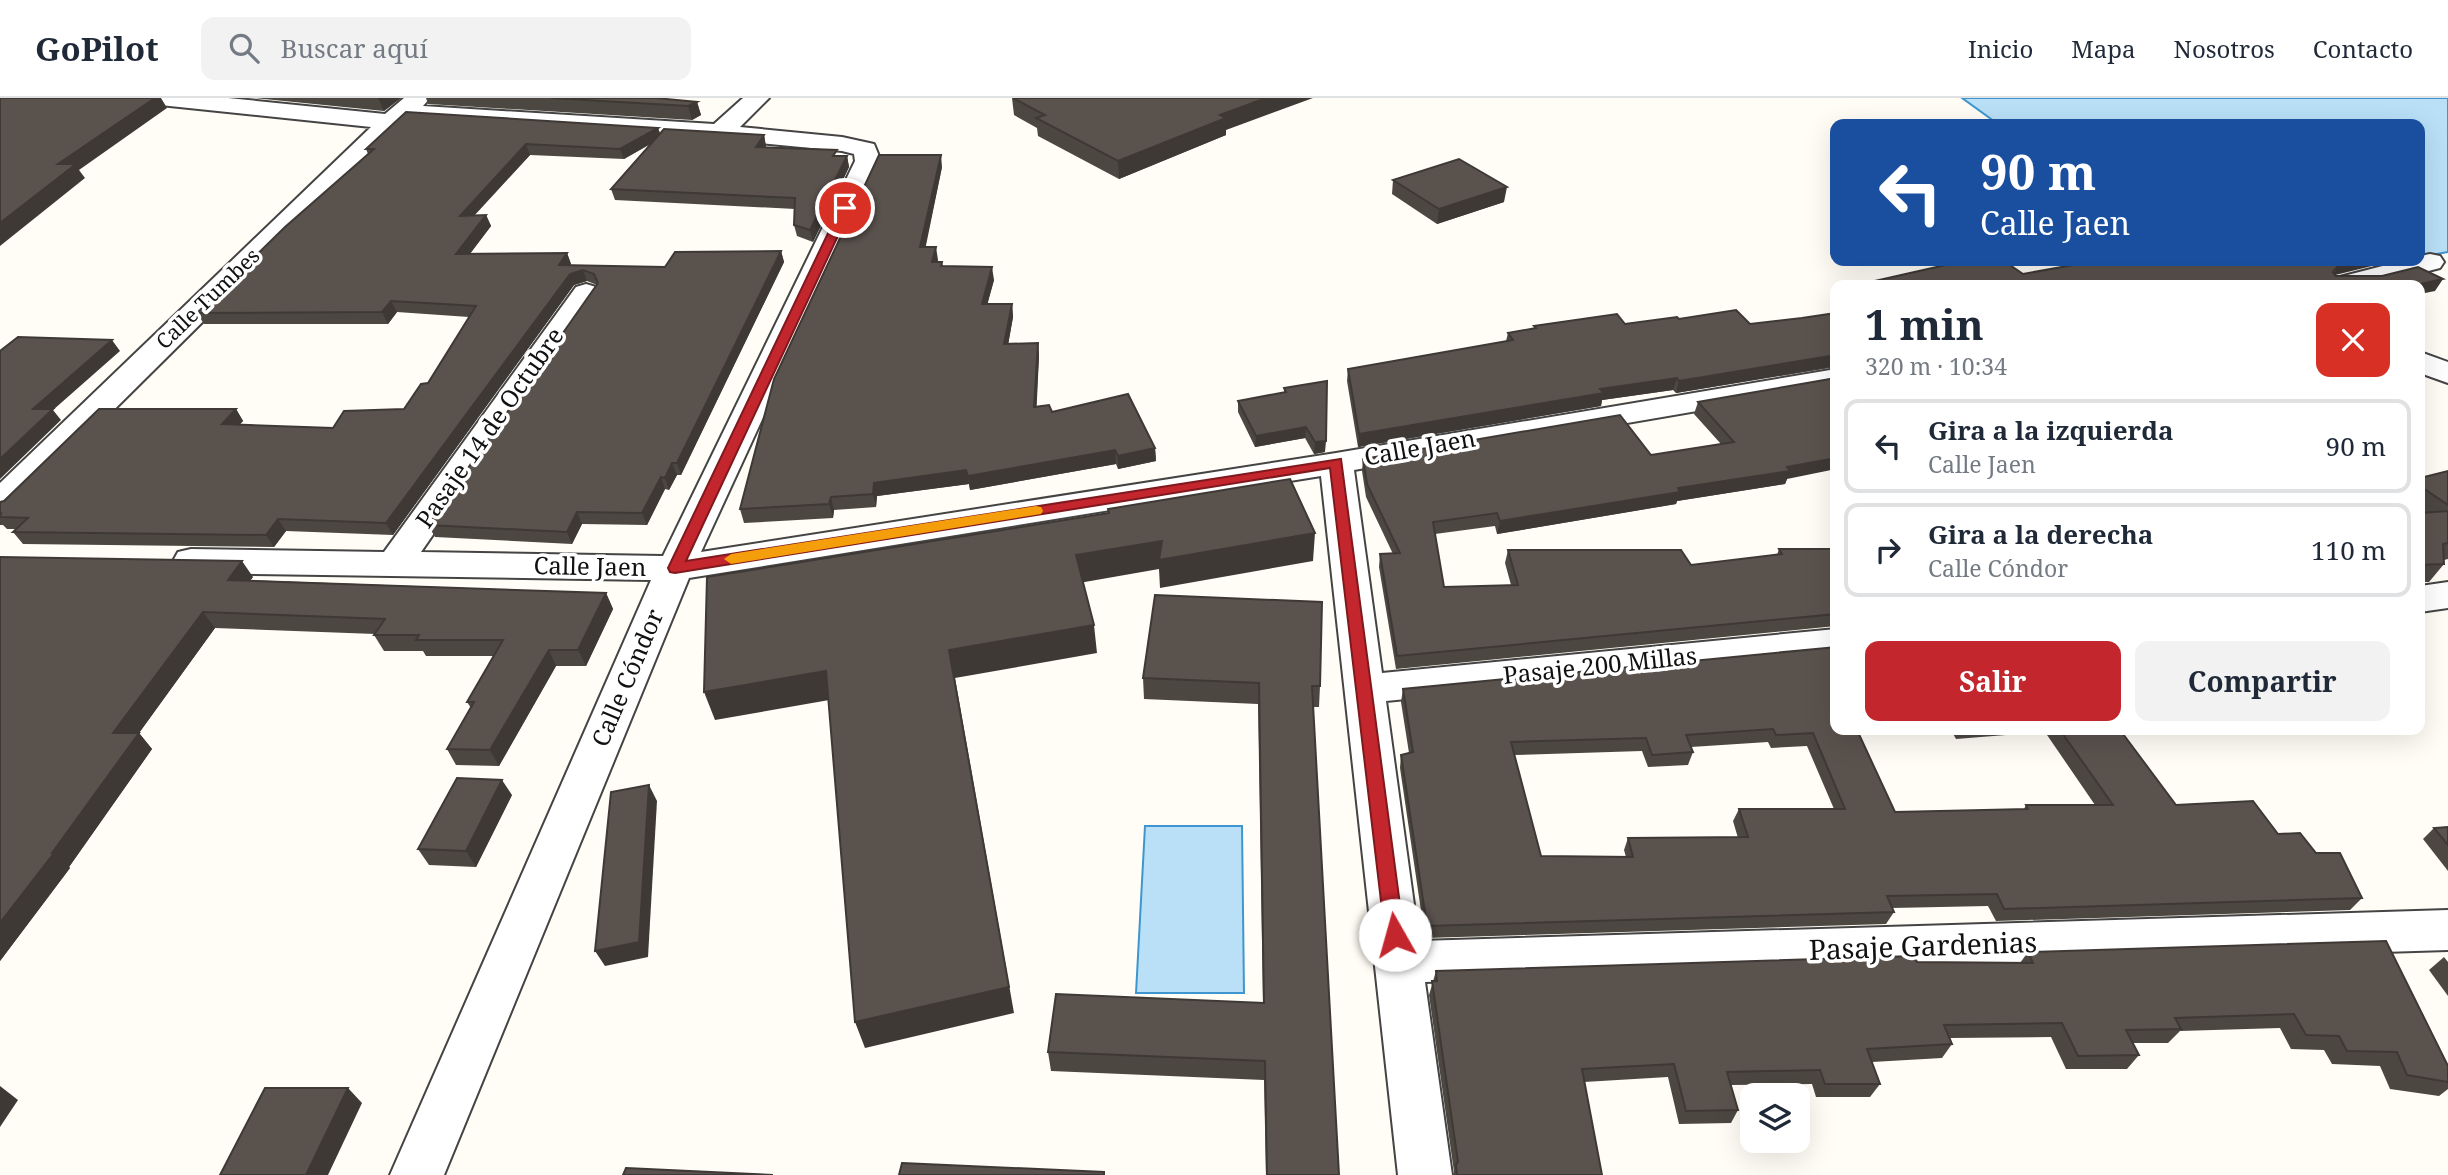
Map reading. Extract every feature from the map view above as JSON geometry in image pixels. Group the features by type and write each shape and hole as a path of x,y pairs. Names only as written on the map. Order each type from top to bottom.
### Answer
{"street":[{"path":"176,98 720,132 757,98"},
{"name":"Calle Tumbes","path":"0,503 404,111"},
{"name":"Calle Cóndor","path":"417,1175 675,568 868,160 865,149 842,144 720,132"},
{"path":"2425,263 2430,262"},
{"path":"2361,280 2415,266"},
{"name":"Pasaje 14 de Octubre","path":"394,564 586,293"},
{"path":"2425,363 2448,374"},
{"name":"Calle Jaen","path":"163,560 675,568 1336,463 1830,379"},
{"path":"1336,463 1425,1175"},
{"path":"2425,598 2448,595"},
{"name":"Pasaje 200 Millas","path":"1364,690 1830,644"},
{"name":"Pasaje Gardenias","path":"1398,962 2448,930"}],"water":[{"path":"1962,98 2448,98 2448,252 2425,254 2425,119 1991,119"},
{"path":"1145,826 1242,826 1244,993 1136,993"}],"building":[{"path":"0,98 155,98 58,164 76,164 0,223"},
{"path":"551,98 656,98 697,102 688,106"},
{"path":"1013,98 1266,98 1220,115 1226,118 1118,161 1036,118 1045,115"},
{"path":"406,112 658,128 620,149 526,144 460,216 486,215 456,254 567,253 559,265 665,267 675,252 781,251 677,463 672,463 665,478 661,477 642,513 577,512 567,532 428,525 598,283 594,274 583,270 570,274 386,523 278,519 266,535 13,532 28,518 0,517 0,502 99,409 236,409 222,424 333,428 344,411 404,409 421,384 428,383 476,306 391,301 382,312 197,313 285,227 374,149 366,149"},
{"path":"664,129 764,135 756,147 837,150 833,156 847,156 810,230 794,225 795,198 611,189"},
{"path":"879,155 941,155 920,247 936,247 932,262 942,262 941,266 992,267 982,304 1012,304 1004,344 1038,343 1034,407 1049,405 1052,412 1128,394 1155,448 1118,456 1115,450 968,476 966,470 874,483 873,494 831,497 829,504 740,509 774,379"},
{"path":"1459,159 1507,187 1439,209 1393,180"},
{"path":"1941,266 2011,266 2023,274 2067,266 2338,266 2333,272 2336,276 2382,276 2418,267 2443,279 2425,283 2425,280 1879,280"},
{"path":"1736,310 1750,324 1830,314 1830,356 1679,381 1677,378 1600,389 1604,393 1359,434 1348,369 1513,340 1508,333 1536,328 1534,326 1617,314 1625,324 1677,317 1679,319"},
{"path":"18,337 112,340 33,409 53,409 0,459 0,351"},
{"path":"1830,379 1830,459 1787,467 1790,471 1678,488 1680,492 1500,521 1497,513 1433,522 1444,587 1518,585 1508,550 1681,550 1691,565 1782,554 1779,549 1830,549 1830,615 1397,656 1380,554 1400,553 1367,484 1363,459 1620,415 1651,455 1734,442 1698,402"},
{"path":"1327,381 1326,441 1315,442 1306,427 1256,436 1238,401 1286,392 1284,388"},
{"path":"2448,471 2448,505 2425,489 2425,477"},
{"path":"1290,479 1315,533 1159,560 1162,541 1076,555 1094,625 949,650 1009,987 855,1022 826,671 704,692 707,577 1109,513 1108,509"},
{"path":"2448,511 2448,543 2443,544 2444,564 2425,565 2425,513"},
{"path":"0,557 242,561 228,580 606,593 578,650 549,650 490,750 447,749 474,702 467,702 503,640 416,640 419,635 374,635 385,619 203,612 113,733 139,733 54,853 0,923"},
{"path":"1155,595 1322,602 1320,686 1312,686 1339,1175 1267,1175 1265,1061 1048,1052 1056,994 1264,1003 1259,683 1143,678"},
{"path":"1830,648 1830,735 1859,735 1895,812 2028,809 2026,805 2113,805 2064,735 2124,735 2176,805 2253,801 2278,834 2300,833 2316,853 2340,853 2362,898 2004,909 1997,894 1887,896 1894,912 1427,926 1401,755 1413,752 1403,689","holes":["1773,729 1776,735 1813,733 1845,809 1739,809 1748,837 1628,838 1633,857 1541,856 1511,742 1646,738 1652,755 1693,752 1686,735"]},
{"path":"457,778 502,780 466,851 418,849"},
{"path":"649,785 639,942 595,951 611,792"},
{"path":"2448,827 2448,845 2434,828"},
{"path":"2386,941 2448,1066 2448,1082 2407,1075 2397,1052 2347,1051 2339,1036 2306,1035 2294,1014 2175,1018 2181,1029 2126,1030 2139,1055 2078,1056 2062,1023 1944,1025 1952,1044 1867,1049 1880,1084 1825,1084 1820,1070 1727,1072 1738,1110 1686,1111 1674,1064 1582,1069 1602,1175 1457,1175 1458,1162 1432,981 1437,981 1436,971 1914,956 1917,962 2033,963 2028,952"},
{"path":"265,1088 348,1088 306,1175 220,1175"},
{"path":"902,1163 1104,1172 1104,1175 899,1175"},
{"path":"626,1168 773,1175 623,1175"}],"slow traffic":[{"path":"731,559 1036,511"}],"route":[{"path":"845,208 675,568 1336,463 1395,935"}]}
